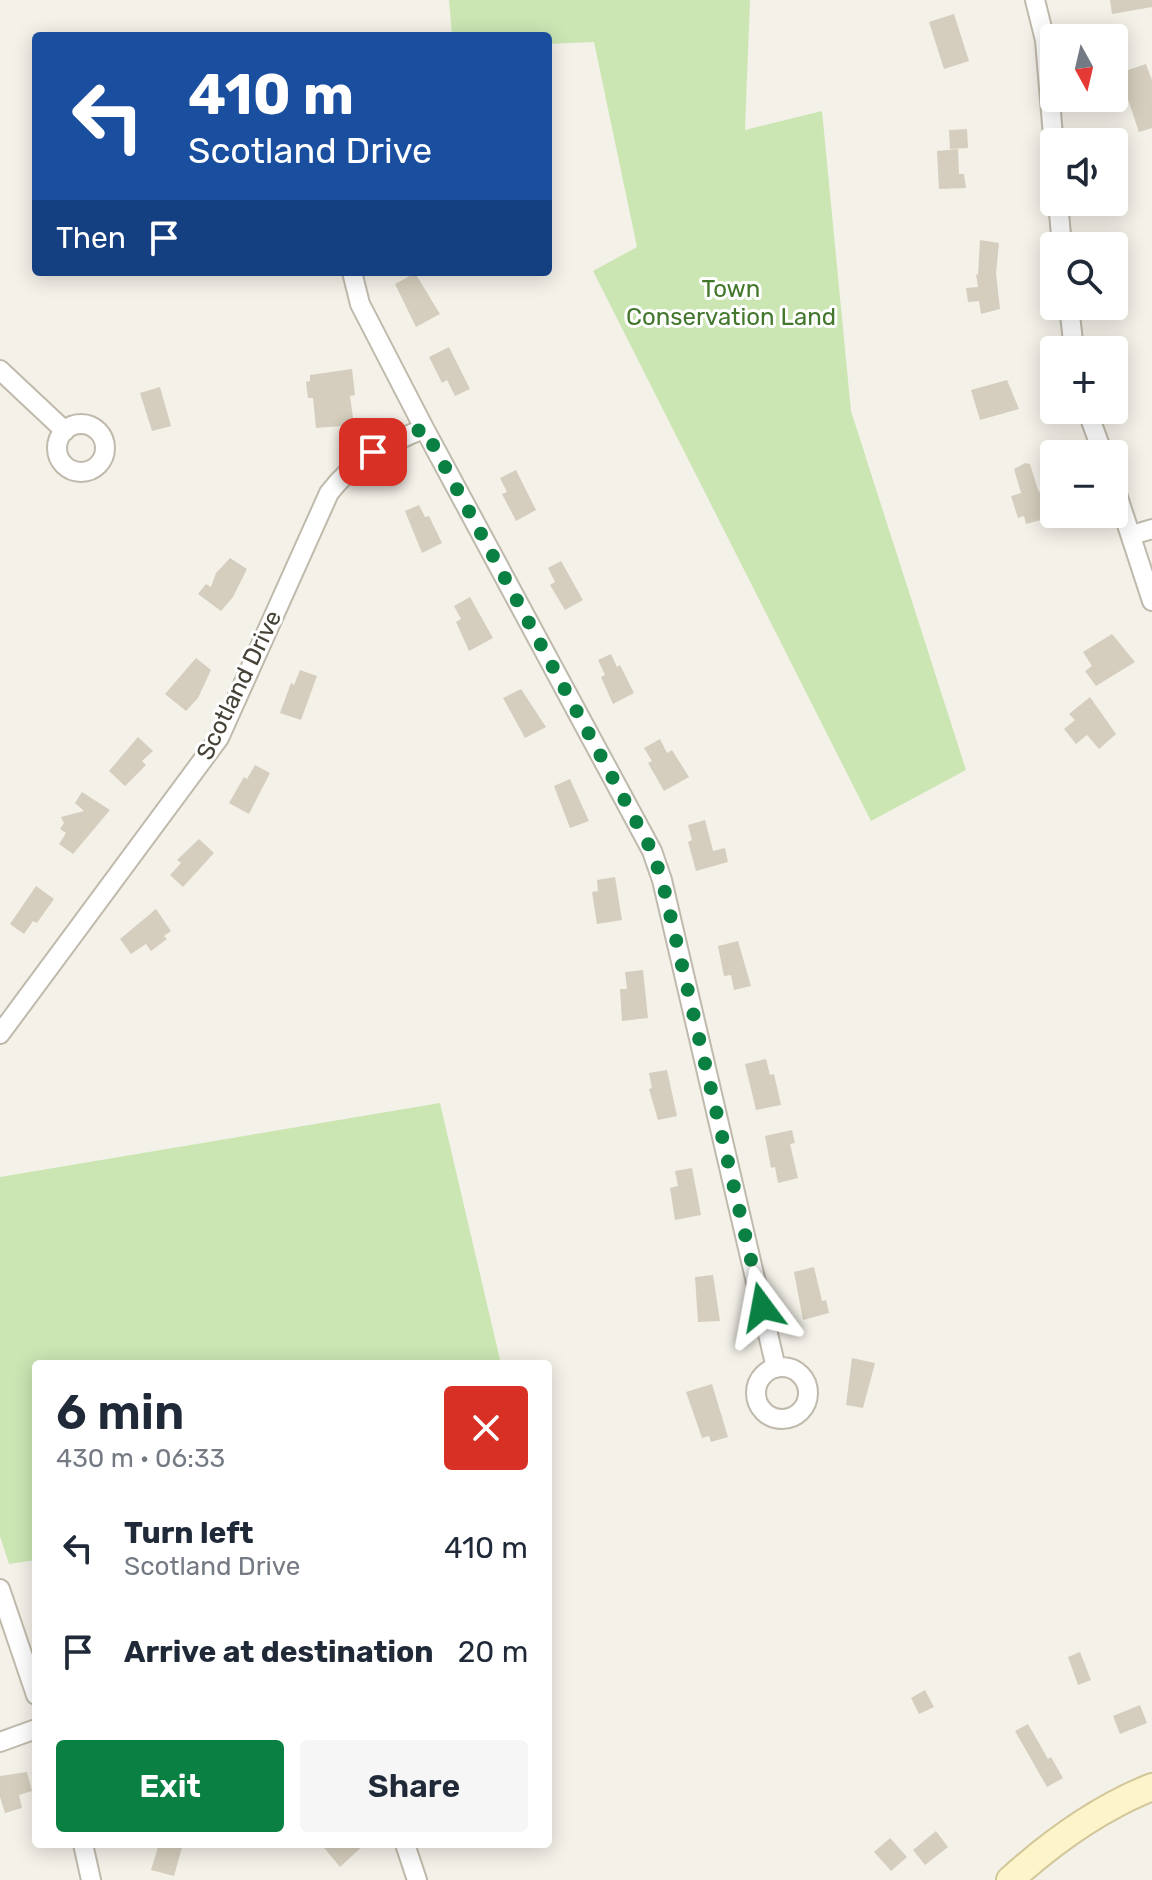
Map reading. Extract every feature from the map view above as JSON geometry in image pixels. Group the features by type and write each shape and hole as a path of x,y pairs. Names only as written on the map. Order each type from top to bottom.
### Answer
{"main road":[{"path":"1010,1880 1049,1845 1100,1813 1152,1787"}],"street":[{"path":"1035,0 1045,40 1052,128"},
{"path":"353,276 360,304 424,428 652,851 662,880 776,1368"},
{"path":"0,370 65,431"},
{"name":"Scotland Drive","path":"0,1034 219,738 329,493 348,469 360,460 424,428"},
{"path":"1128,524 1152,601"},
{"path":"1132,535 1152,529"},
{"path":"0,1589 32,1683"},
{"path":"0,1742 32,1730"},
{"path":"84,1848 91,1880"},
{"path":"406,1848 417,1880"}],"green space":[{"name":"Town Conservation Land","path":"449,0 750,0 745,130 822,111 851,411 966,770 871,821 593,271 637,247 594,42 552,44 552,32 452,32"},
{"path":"440,1103 500,1360 32,1360 32,1561 9,1564 0,1536 0,1177"}],"building":[{"path":"1110,0 1152,0 1152,7 1112,14"},
{"path":"954,14 969,61 944,69 929,22"},
{"path":"1146,64 1152,80 1152,128 1139,132 1128,100 1128,70"},
{"path":"967,129 968,148 950,149 949,130"},
{"path":"958,149 959,174 964,174 966,188 939,189 937,151"},
{"path":"980,240 999,243 996,273 1000,309 981,314 979,301 968,302 966,288 978,287 976,274"},
{"path":"410,276 417,276 440,314 416,327 395,284"},
{"path":"449,347 470,389 455,396 447,380 442,383 429,357"},
{"path":"352,369 355,395 350,396 354,425 316,428 313,398 308,398 306,382 310,381 310,375"},
{"path":"1007,380 1019,409 980,420 971,390"},
{"path":"160,387 171,426 152,431 140,393"},
{"path":"1025,463 1030,464 1040,492 1040,520 1026,524 1024,516 1018,518 1011,496 1021,493 1014,469"},
{"path":"516,470 536,510 516,521 502,494 507,492 500,478"},
{"path":"419,505 425,517 429,516 442,543 422,553 405,511"},
{"path":"230,558 247,569 233,597 221,611 198,594 206,584 211,587 216,573"},
{"path":"561,561 583,600 565,610 550,585 555,582 548,568"},
{"path":"470,597 493,638 469,651 456,622 461,619 454,606"},
{"path":"1112,634 1135,662 1096,686 1085,671 1092,666 1083,652"},
{"path":"611,654 634,693 613,704 601,677 605,675 598,660"},
{"path":"196,658 211,670 198,698 186,711 165,694"},
{"path":"300,670 317,676 301,720 280,713 291,683 294,685"},
{"path":"521,689 546,727 525,738 503,698"},
{"path":"1090,697 1116,734 1099,749 1087,735 1076,744 1064,729 1075,720 1069,714"},
{"path":"138,737 153,751 142,761 146,765 125,786 109,771"},
{"path":"660,739 667,753 672,750 689,777 664,791 648,763 652,761 644,748"},
{"path":"255,765 270,773 249,814 229,803"},
{"path":"570,779 589,821 570,828 554,786"},
{"path":"82,792 110,810 73,854 59,844 66,833 60,829 64,823 61,817 84,811 75,803"},
{"path":"705,820 713,851 725,848 728,862 696,871 688,842 692,840 688,825"},
{"path":"199,839 214,853 183,887 170,875 181,863 177,860"},
{"path":"615,877 622,920 597,924 592,892 598,891 597,880"},
{"path":"36,886 54,899 37,923 33,921 24,934 10,924"},
{"path":"156,909 171,931 164,936 167,939 151,951 146,944 131,954 120,939"},
{"path":"738,941 751,986 734,990 731,975 724,976 718,946"},
{"path":"643,970 648,1018 622,1021 620,989 627,989 625,972"},
{"path":"766,1059 770,1075 774,1074 781,1105 756,1110 745,1064"},
{"path":"667,1070 677,1116 658,1120 649,1089 652,1088 649,1073"},
{"path":"792,1130 795,1143 790,1144 798,1178 778,1183 775,1167 771,1168 765,1136"},
{"path":"692,1168 701,1215 675,1220 670,1188 678,1186 675,1171"},
{"path":"814,1267 822,1301 826,1300 829,1313 803,1320 794,1272"},
{"path":"713,1275 720,1321 698,1322 695,1277"},
{"path":"852,1358 875,1363 863,1408 846,1405"},
{"path":"712,1384 728,1437 711,1442 709,1436 702,1438 686,1392"},
{"path":"1080,1652 1091,1680 1078,1685 1068,1657"},
{"path":"925,1690 934,1707 919,1714 911,1698"},
{"path":"1140,1705 1147,1723 1120,1734 1113,1716"},
{"path":"1028,1724 1063,1778 1047,1787 1015,1731"},
{"path":"27,1772 32,1791 19,1795 22,1808 5,1813 0,1797 0,1776"},
{"path":"936,1831 948,1847 925,1865 913,1850"},
{"path":"890,1838 907,1857 891,1871 874,1852"},
{"path":"158,1848 182,1848 174,1876 151,1870"},
{"path":"324,1848 361,1848 340,1867"}],"route":[{"path":"373,452 424,428 652,851 662,880 762,1307"}]}
